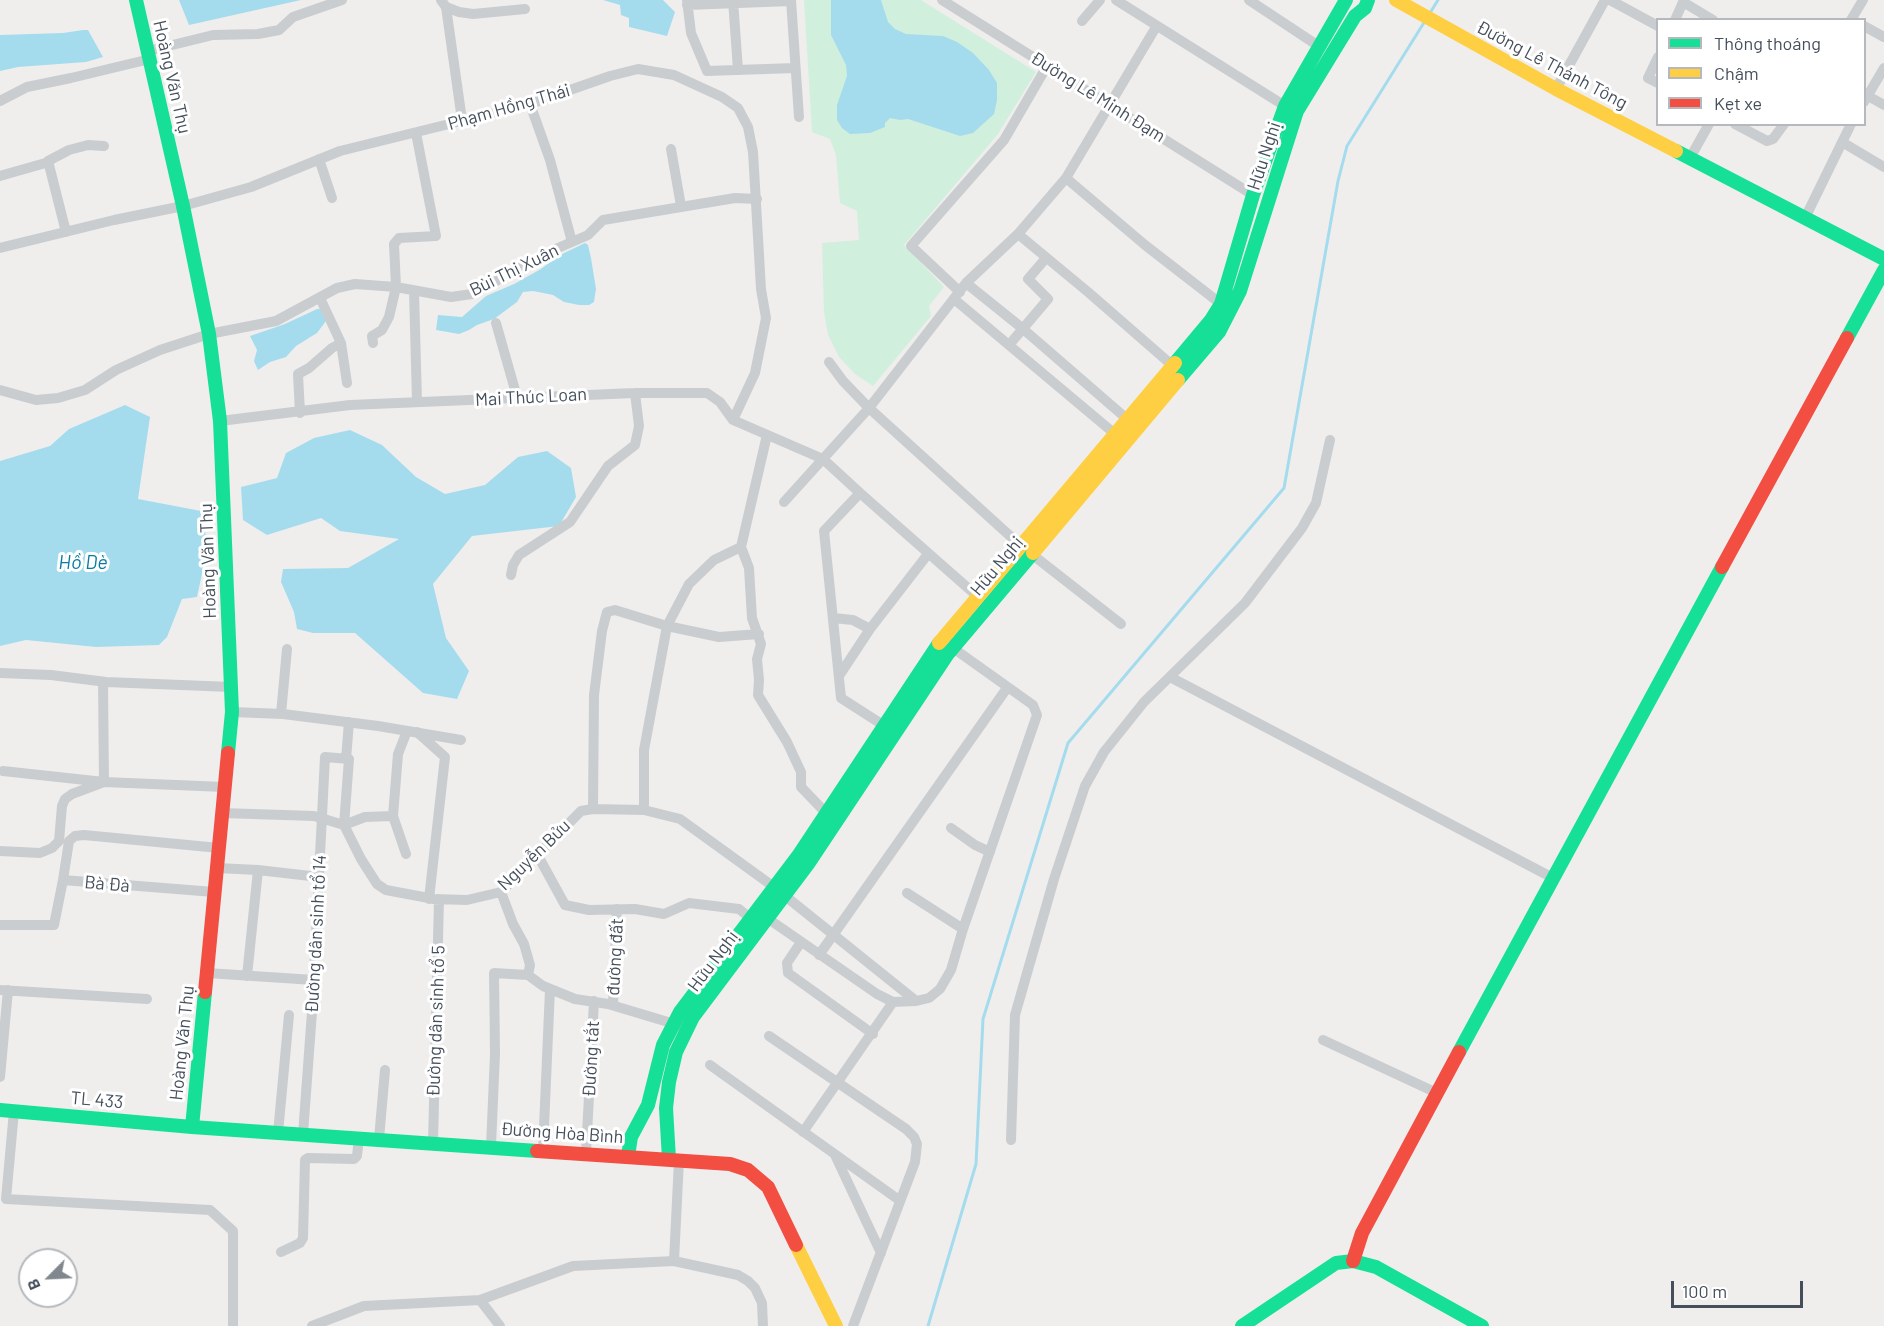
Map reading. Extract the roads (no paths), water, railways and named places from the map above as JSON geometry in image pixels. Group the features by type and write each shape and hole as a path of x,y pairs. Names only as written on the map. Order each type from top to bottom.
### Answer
{"main road":[{"name":"Hoàng Văn Thụ","path":"136,0 183,206 209,334 220,421 232,712 192,1127"},
{"name":"Hữu Nghị","path":"627,1156 631,1137 648,1105 663,1045 767,918 798,856 930,655 977,596 1025,549 1129,437 1219,332 1239,291 1275,154 1285,106 1346,0"},
{"name":"Hữu Nghị","path":"674,1160 666,1108 680,1026 680,1012 750,918 808,864 952,648 973,624 1025,549 1127,419 1211,320 1221,304 1254,195 1297,111 1355,16 1365,8 1368,0"},
{"name":"Đường Lê Thánh Tông","path":"1396,0 1556,89 1884,259"},
{"path":"1353,1261 1362,1233 1552,878 1884,270"},
{"path":"961,615 973,624"},
{"name":"TL 433","path":"7,1110 192,1127"},
{"name":"Đường Hòa Bình","path":"192,1127 730,1164 747,1170 768,1187 836,1326"},
{"path":"1242,1326 1336,1263 1353,1261 1376,1267 1482,1326"}],"street":[{"path":"0,100 27,87 71,78 213,35 258,34 279,30 293,17 342,0"},
{"path":"707,71 691,33 687,2 791,0 799,117"},
{"name":"Đường Lê Minh Đạm","path":"942,0 1254,195"},
{"path":"1082,21 1100,0"},
{"path":"1116,0 1285,106"},
{"path":"1249,0 1320,47"},
{"path":"1556,89 1605,0"},
{"path":"1610,0 1656,25"},
{"path":"1853,18 1863,0"},
{"path":"1676,18 1684,1 1710,18"},
{"path":"733,2 738,70"},
{"path":"443,4 459,12 473,14 525,9"},
{"path":"443,4 462,120"},
{"path":"784,502 869,408 960,291 1018,234 1066,178 1156,27"},
{"path":"1866,27 1884,37"},
{"path":"1656,61 1648,78 1656,82"},
{"path":"960,291 1022,328 1078,376 1127,419 1129,437 1115,434 1009,345 960,291 911,246 1004,140 1047,66"},
{"path":"707,71 795,68"},
{"path":"1884,68 1866,99 1884,105"},
{"name":"Phạm Hồng Thái","path":"0,248 183,206 251,187 340,151 530,104 610,76 639,69 674,75 699,85 738,108 748,127 753,152 761,289 766,318 755,373 733,420"},
{"path":"699,85 707,71"},
{"path":"530,104 550,160 572,242"},
{"path":"1690,158 1708,126"},
{"path":"1739,126 1767,141 1773,139 1783,126"},
{"path":"1805,218 1850,126"},
{"path":"373,343 372,336 382,330 389,317 396,287 394,244 399,238 436,236 416,133"},
{"path":"1842,142 1884,166"},
{"path":"0,176 49,162 69,150 88,145 104,147"},
{"path":"671,149 681,206"},
{"path":"320,159 332,198"},
{"path":"49,162 66,232"},
{"path":"1066,178 1145,245 1221,304"},
{"name":"Bùi Thị Xuân","path":"0,390 36,400 58,398 85,390 116,370 160,350 209,334 276,321 337,288 355,284 396,287 451,297 472,294 588,235 603,220 735,198 757,199"},
{"path":"1018,234 1173,366"},
{"path":"1009,345 1048,299 1028,279 1046,258"},
{"path":"414,291 417,402"},
{"path":"320,298 341,343 348,383"},
{"path":"496,323 518,397"},
{"path":"300,412 298,374 341,343"},
{"path":"829,362 843,381 869,408 1025,549 1121,624"},
{"path":"1065,392 1078,376"},
{"path":"511,575 513,565 519,555 570,522 608,466 636,445 639,426 635,393"},
{"name":"Mai Thúc Loan","path":"220,421 350,405 635,393 707,393 720,402 733,420 823,459 977,596"},
{"path":"767,435 741,547 749,568 752,618 761,644 757,659 758,694 787,742 801,772 801,787 826,813"},
{"path":"1011,1140 1015,1016 1060,859 1085,786 1099,760 1144,702 1245,603 1302,528 1316,503 1330,440"},
{"path":"860,493 824,531 841,698 884,725"},
{"path":"644,810 644,750 667,626 689,584 714,560 741,547"},
{"path":"839,676 870,629 928,554"},
{"path":"593,809 594,695 605,615 610,610 615,610 667,626 719,637 759,634"},
{"path":"833,618 853,620 870,629"},
{"path":"767,918 819,955 893,1002 929,998 940,989 951,970 1037,715 1033,705 952,648"},
{"path":"281,714 287,649"},
{"path":"0,673 51,675 104,682 231,687"},
{"path":"1170,677 1552,878"},
{"path":"104,682 104,782"},
{"path":"819,955 1007,688"},
{"path":"232,712 281,714 350,722 461,740"},
{"path":"344,825 350,722"},
{"path":"405,854 393,816 399,754 412,732"},
{"name":"Đường dân sinh tổ 5","path":"412,732 445,757 434,899 433,1143"},
{"name":"Đường dân sinh tổ 14","path":"303,1134 314,980 325,757 348,759"},
{"path":"3,771 104,782 224,787"},
{"path":"63,880 62,806 65,799 72,794 104,782"},
{"name":"Nguyễn Bửu","path":"344,825 377,884 386,890 434,899 467,900 501,892 581,811 593,809 644,810 680,819 779,891 916,1001"},
{"path":"222,813 314,816 344,825 365,817 393,816"},
{"path":"951,828 975,845 990,852"},
{"path":"0,850 40,853 84,835 219,848"},
{"path":"537,855 565,905 589,910 635,909 664,914 689,903 739,909 750,918"},
{"path":"216,868 319,877"},
{"path":"247,976 258,870"},
{"name":"Bà Đà","path":"0,925 54,925 63,880 214,892"},
{"path":"501,892 513,924 524,944 530,965 528,975"},
{"path":"907,893 963,929"},
{"name":"đường đất","path":"613,1005 617,909"},
{"path":"801,942 787,963 788,973 873,1034"},
{"path":"207,973 314,980"},
{"path":"491,1146 495,1054 494,973 528,975 550,989 575,999 613,1005 680,1026"},
{"path":"543,1150 550,989"},
{"path":"0,1077 4,990 147,999"},
{"name":"Đường tắt","path":"586,1153 594,1001"},
{"path":"803,1132 893,1002"},
{"path":"278,1133 289,1015"},
{"path":"769,1036 906,1129 917,1144 917,1152 853,1326"},
{"path":"1323,1040 1437,1093"},
{"path":"710,1065 899,1200"},
{"path":"379,1139 385,1070"},
{"path":"7,1110 6,1199 210,1210 233,1231 232,1326"},
{"path":"281,1252 300,1243 303,1238 305,1160 308,1158 354,1159 357,1156 359,1138"},
{"path":"835,1155 881,1253"},
{"path":"674,1160 674,1260"},
{"path":"312,1326 364,1306 480,1300 573,1266 674,1260 738,1275 748,1281 755,1288 762,1303 763,1326"},
{"path":"480,1300 500,1326"}],"water":[{"path":"179,0 301,0 189,25"},
{"path":"603,0 663,0 675,12 667,36 629,27 629,18 621,15 620,5"},
{"path":"831,0 881,0 888,22 895,29 906,34 943,36 973,53 989,70 997,83 994,114 973,133 960,136 908,119 890,118 885,123 885,127 870,133 850,134 837,120 837,105 847,76 846,65 831,35"},
{"path":"88,30 103,57 86,62 18,67 0,71 0,35"},
{"path":"585,243 588,245 596,289 594,302 589,305 564,302 553,295 533,291 523,292 517,302 494,319 469,330 459,334 436,330 438,315 462,317 486,296 514,284 541,269 558,256"},
{"path":"317,309 322,309 326,321 317,333 296,346 286,357 270,362 258,370 254,361 257,350 250,336 285,324"},
{"name":"Hồ Dè","path":"125,405 150,417 138,499 201,511 208,546 197,597 182,599 167,637 159,645 96,647 26,640 0,646 0,461 50,446 69,429"},
{"path":"350,430 382,445 416,477 445,494 485,485 518,457 547,451 571,468 576,497 559,526 472,536 433,584 446,638 469,671 457,699 423,693 355,633 313,633 297,629 294,612 281,582 283,569 348,568 399,539 340,531 321,518 267,535 243,520 241,487 277,478 286,453 314,438"}],"waterway":[{"path":"1430,13 1438,0"},
{"path":"928,1326 976,1164 983,1019 1068,743 1284,488 1338,181 1347,146 1425,21"}]}
